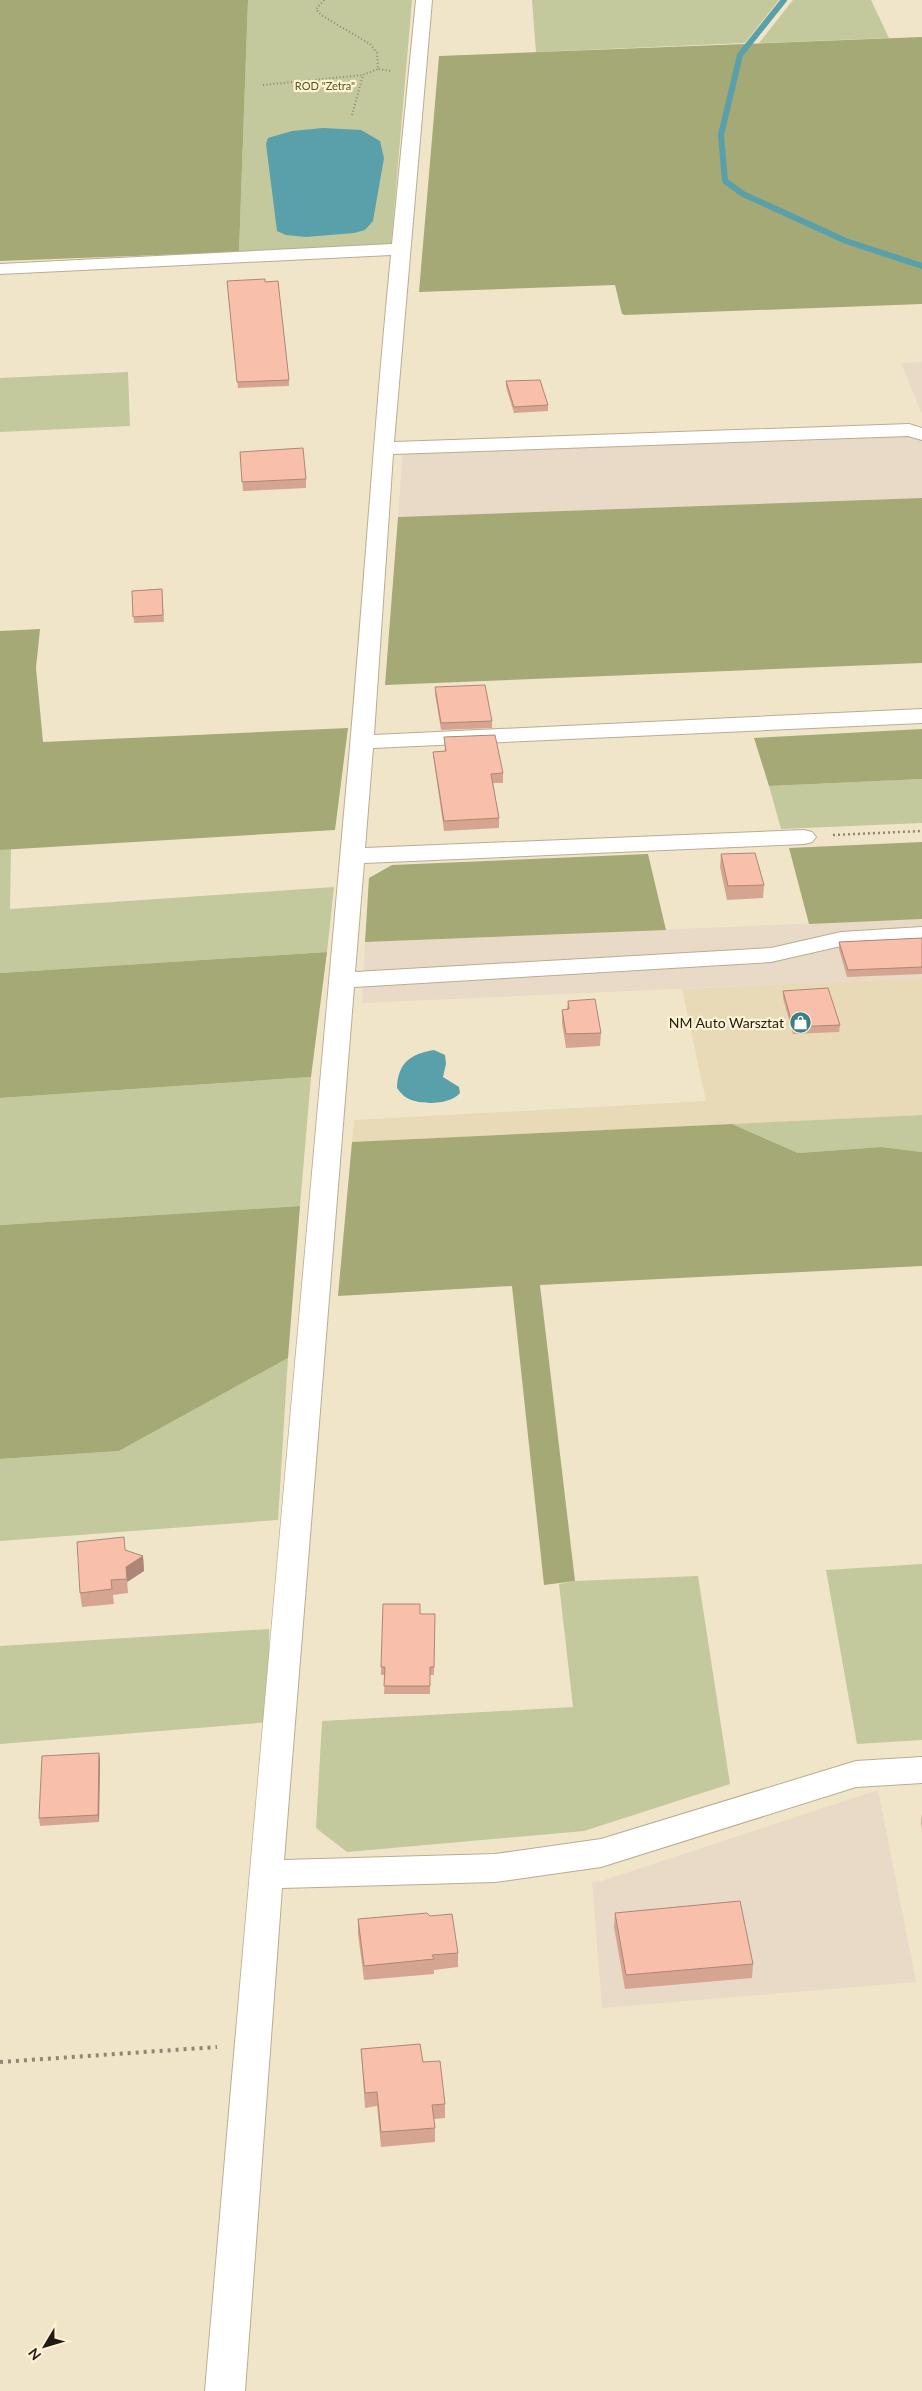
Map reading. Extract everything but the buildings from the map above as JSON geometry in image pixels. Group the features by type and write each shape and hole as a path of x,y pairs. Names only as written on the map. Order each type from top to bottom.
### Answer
{"street":[{"path":"225,2391 266,1875 362,742 384,448 424,0"},
{"path":"0,269 401,249"},
{"path":"384,448 900,430 916,430 922,434"},
{"path":"362,742 922,716"},
{"path":"352,856 804,837"},
{"path":"342,980 628,965 771,955 842,939 922,934"},
{"path":"266,1875 495,1868 601,1853 856,1774 922,1770"}],"path":[{"path":"324,0 316,9 321,15 370,44 377,53 378,68"},
{"path":"263,85 363,76 378,68 382,70 417,72"},
{"path":"352,115 363,76"},
{"path":"804,837 922,832"},
{"path":"0,2062 113,2052 252,2045"}],"shaded area":[{"path":"922,362 922,414 901,363"},
{"path":"922,427 922,498 398,517 403,447"},
{"path":"922,919 922,978 362,1003 365,942"},
{"path":"922,978 922,1115 352,1142 354,1120 706,1101 682,989"},
{"path":"878,1790 916,1982 602,2008 592,1882 601,1881"}],"green space":[{"path":"0,0 248,0 239,252 0,261"},
{"name":"ROD \"Zetra\"","path":"248,0 412,0 391,246 239,252"},
{"path":"532,0 779,0 745,43 536,52"},
{"path":"793,0 871,0 889,38 759,43"},
{"path":"922,37 922,304 625,315 622,314 615,285 419,292 439,56"},
{"path":"128,372 130,426 0,432 0,378"},
{"path":"922,498 922,663 385,685 398,517"},
{"path":"40,629 36,668 43,742 348,728 335,830 0,850 0,631"},
{"path":"922,729 922,779 769,786 754,738"},
{"path":"922,779 922,823 781,829 769,786"},
{"path":"922,842 922,919 809,924 789,848"},
{"path":"11,849 10,909 334,887 327,952 0,973 0,850"},
{"path":"648,854 666,930 365,942 369,878 392,865"},
{"path":"327,952 311,1077 0,1098 0,973"},
{"path":"311,1077 300,1206 0,1225 0,1098"},
{"path":"922,1115 922,1152 881,1147 798,1153 732,1124"},
{"path":"732,1124 798,1153 881,1147 922,1152 922,1266 540,1285 575,1581 544,1585 512,1286 338,1296 352,1142"},
{"path":"300,1206 288,1358 119,1451 0,1459 0,1225"},
{"path":"288,1358 278,1520 0,1541 0,1459 119,1451"},
{"path":"922,1564 922,1740 857,1744 826,1570"},
{"path":"698,1576 730,1784 584,1831 347,1852 316,1828 322,1721 573,1707 559,1584 575,1581"},
{"path":"269,1629 270,1722 0,1744 0,1646"}],"water":[{"path":"323,128 361,130 380,141 384,158 373,221 365,230 354,233 306,237 286,235 277,231 266,144 268,138 292,131"},
{"path":"434,1050 445,1055 446,1064 443,1077 459,1087 460,1093 450,1100 436,1103 415,1101 407,1098 397,1088 403,1066 412,1057"}],"waterway":[{"path":"784,0 740,55 721,135 725,181 743,194 846,241 922,266"}],"place":[{"name":"NM Auto Warsztat","path":"800,1023"}]}
